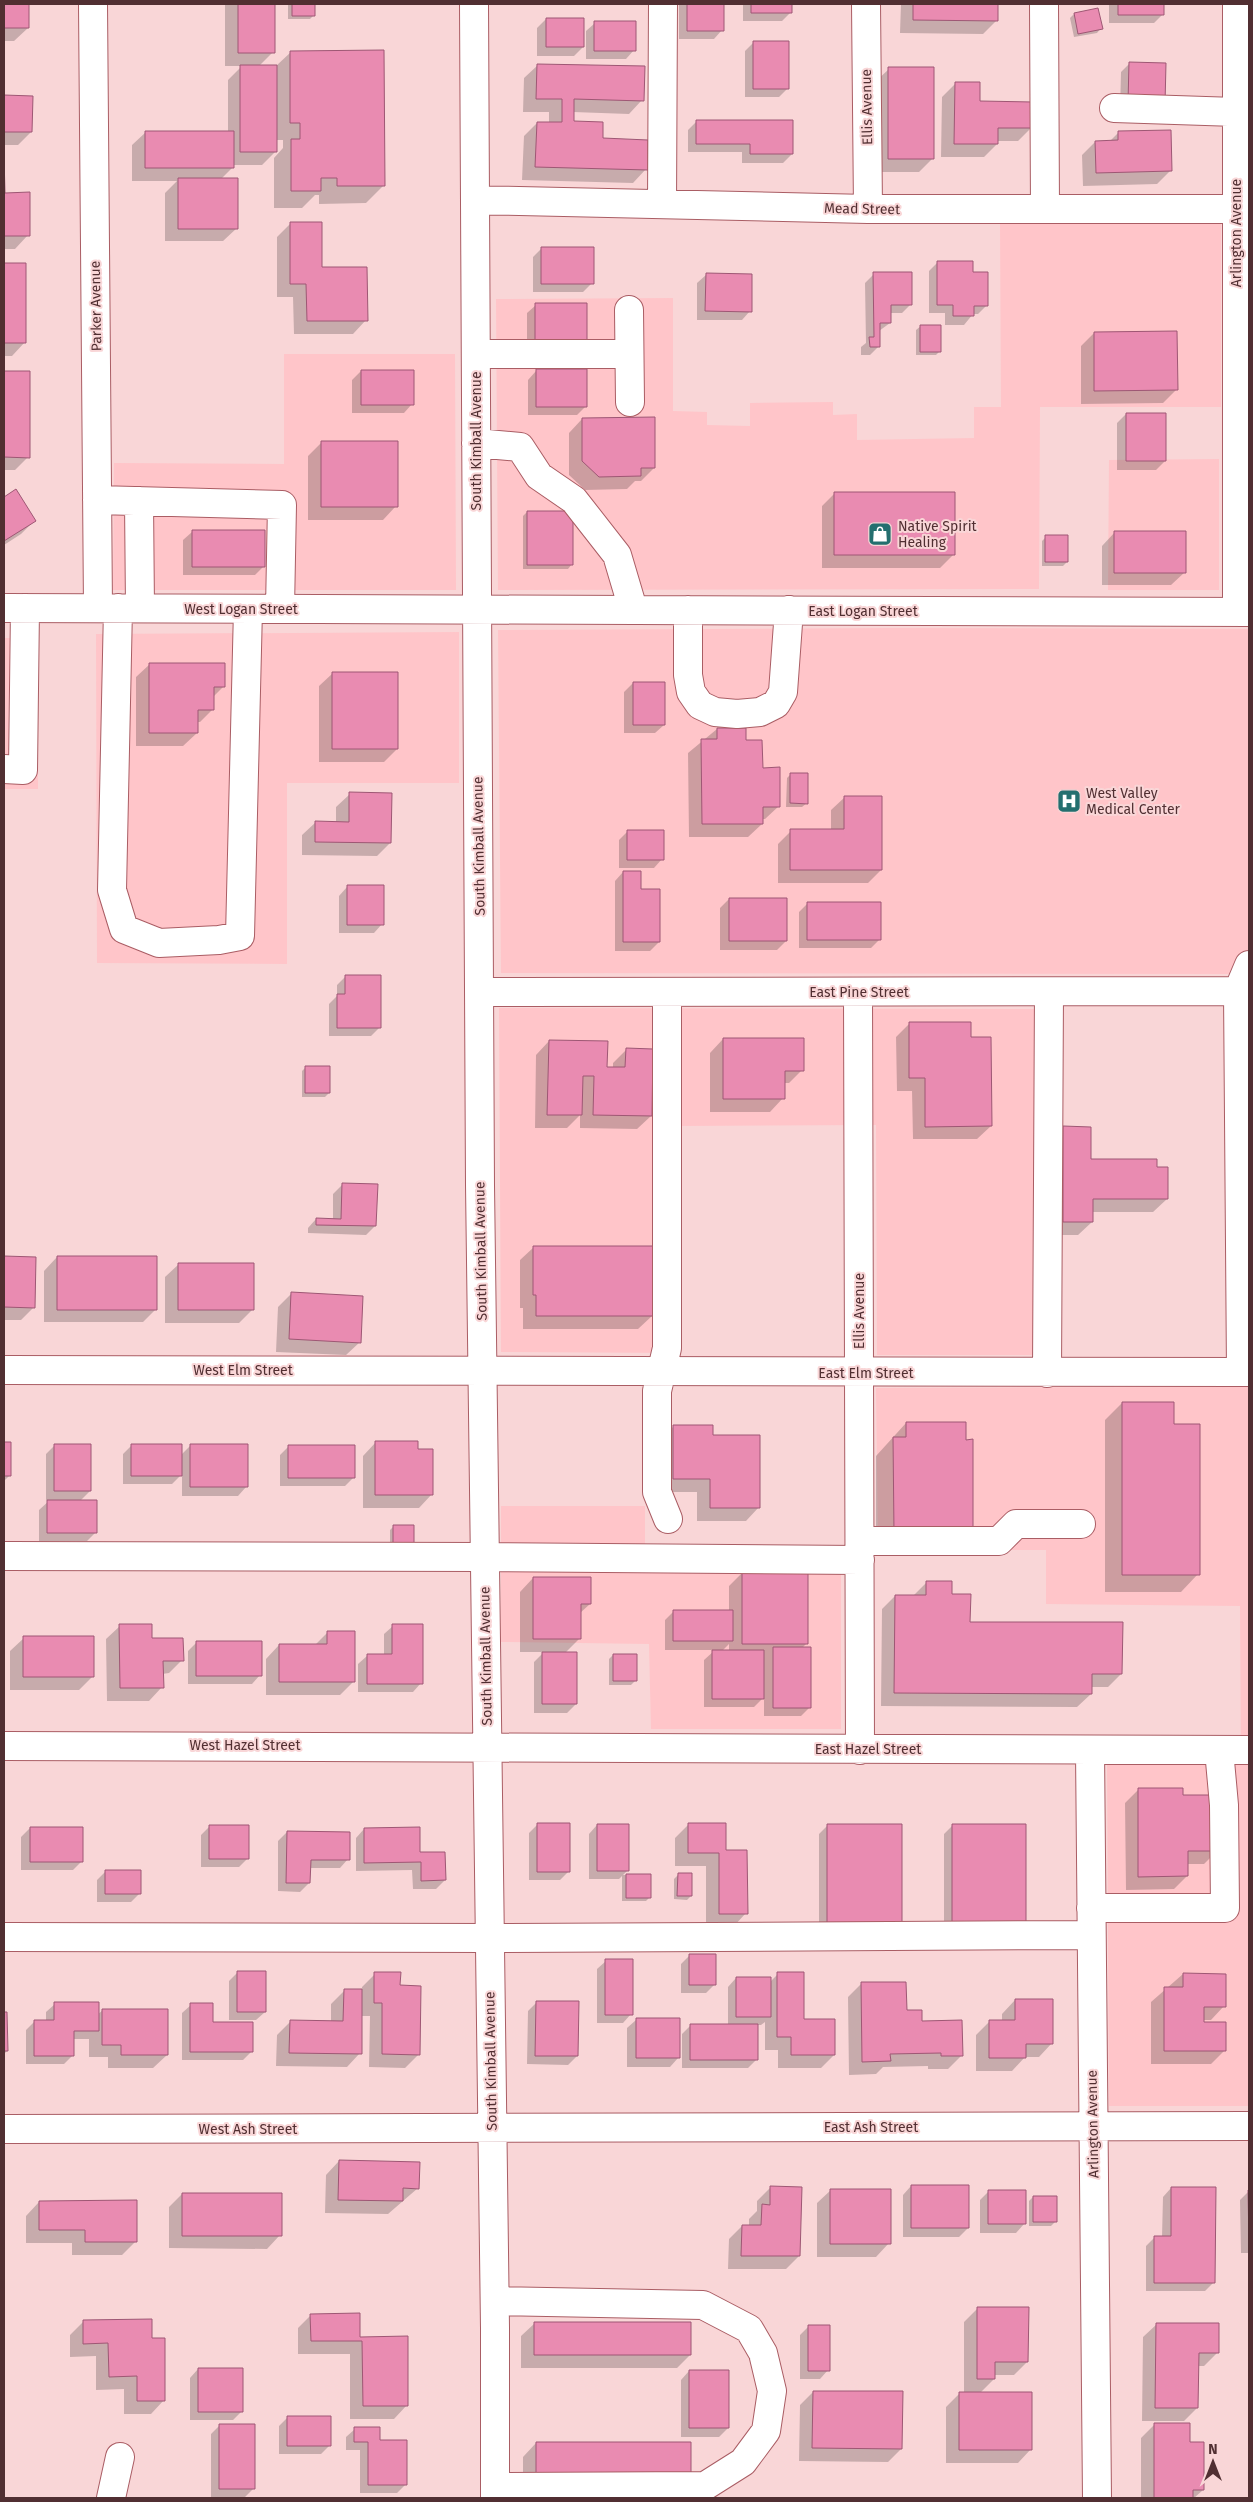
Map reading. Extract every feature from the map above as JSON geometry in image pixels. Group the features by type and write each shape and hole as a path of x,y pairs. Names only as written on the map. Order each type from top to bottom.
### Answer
{"street":[{"name":"Parker Avenue","path":"93,4 98,500 118,608"},
{"name":"South Kimball Avenue","path":"474,4 482,1370 495,2301 495,2492"},
{"path":"662,204 663,4"},
{"name":"Ellis Avenue","path":"866,4 868,209"},
{"path":"1044,4 1045,209"},
{"name":"Arlington Avenue","path":"1237,4 1236,112 1243,209 1243,612"},
{"path":"1114,108 1236,112"},
{"name":"Mead Street","path":"475,200 868,209 1243,209"},
{"path":"629,310 630,402"},
{"path":"476,354 629,354"},
{"path":"476,443 520,447 539,476 574,500 617,555 633,609"},
{"path":"98,500 282,505 280,609"},
{"path":"139,501 118,608 112,890 124,928 159,943 219,940 240,936 248,609"},
{"path":"4,769 22,770 14,608"},
{"name":"West Logan Street","path":"14,608 477,609"},
{"name":"East Logan Street","path":"477,609 1243,612"},
{"path":"688,610 688,675 691,692 700,704 715,712 737,714 760,712 776,704 783,692 789,610"},
{"path":"1245,1372 1238,991 1249,965"},
{"name":"East Pine Street","path":"481,992 1238,991"},
{"path":"667,992 667,1348 657,1391 657,1492 668,1519"},
{"name":"Ellis Avenue","path":"858,992 860,1750"},
{"path":"1047,1373 1049,992"},
{"name":"West Elm Street","path":"4,1370 482,1370"},
{"name":"East Elm Street","path":"482,1370 860,1374 1245,1372"},
{"path":"4,1556 485,1557 860,1551 999,1541 1016,1524 1081,1524"},
{"name":"West Hazel Street","path":"4,1746 487,1747"},
{"name":"East Hazel Street","path":"487,1747 860,1750 1249,1750"},
{"name":"Arlington Avenue","path":"1090,1750 1098,2498"},
{"path":"1091,1908 1225,1908 1224,1805 1220,1750"},
{"path":"4,1937 490,1938 1091,1935"},
{"name":"East Ash Street","path":"492,2129 1249,2126"},
{"name":"West Ash Street","path":"4,2129 492,2129"},
{"path":"495,2301 703,2305 749,2329 762,2353 772,2392 766,2431 743,2462 705,2486 495,2492"},
{"path":"111,2498 120,2457"}],"shaded area":[{"path":"1000,221 1221,221 1221,407 1040,407 1039,589 498,590 496,299 673,298 673,411 707,412 707,425 750,426 750,403 833,402 833,415 857,414 857,440 974,438 974,407 1001,407"},
{"path":"284,354 455,354 456,590 113,590 114,463 284,464"},
{"path":"1219,459 1219,590 1108,590 1109,460"},
{"path":"1249,629 1249,974 501,973 498,630"},
{"path":"459,632 459,783 287,783 287,964 97,963 96,634"},
{"path":"4,638 38,638 38,789 4,789"},
{"path":"499,1008 1053,1009 1056,1355 877,1355 876,1125 677,1126 677,1353 501,1352"},
{"path":"1249,1387 1249,2106 1109,2106 1107,1765 1241,1765 1240,1606 1046,1604 1046,1550 878,1550 876,1388"},
{"path":"501,1506 645,1506 645,1549 841,1549 841,1729 651,1729 649,1644 501,1642"}],"building":[{"path":"4,4 29,4 29,28 4,28"},
{"path":"238,4 275,4 275,53 238,53"},
{"path":"292,4 315,4 315,16 292,16"},
{"path":"687,4 724,4 724,31 687,31"},
{"path":"751,4 792,4 792,13 751,13"},
{"path":"913,4 998,4 998,21 913,20"},
{"path":"1118,4 1164,4 1164,15 1118,15"},
{"path":"1098,8 1103,29 1078,34 1074,13"},
{"path":"546,18 584,18 584,47 546,47"},
{"path":"594,21 636,21 636,51 594,51"},
{"path":"753,41 789,41 789,89 753,89"},
{"path":"384,50 385,186 337,186 337,178 321,178 321,191 291,191 291,139 300,139 300,123 290,123 290,51"},
{"path":"1129,62 1166,63 1165,104 1128,103"},
{"path":"537,64 645,66 644,101 574,99 574,121 603,122 603,138 648,140 648,170 535,167 537,122 562,122 562,99 536,99"},
{"path":"240,65 277,65 277,152 240,152"},
{"path":"888,67 934,67 934,159 888,159"},
{"path":"955,82 980,82 980,101 1033,102 1033,128 998,128 998,144 954,144"},
{"path":"4,95 33,96 32,132 4,132"},
{"path":"696,120 793,120 793,154 750,154 750,144 696,144"},
{"path":"1171,130 1172,171 1096,173 1095,141 1118,140 1118,131"},
{"path":"145,131 234,131 234,168 145,168"},
{"path":"4,157 5,193 30,192 30,236 4,236"},
{"path":"178,178 238,178 238,229 178,229"},
{"path":"290,222 322,222 322,267 367,267 368,321 307,321 306,284 290,284"},
{"path":"541,247 594,247 594,284 541,284"},
{"path":"937,261 973,261 973,272 988,272 988,306 974,306 974,316 953,316 953,305 937,305"},
{"path":"4,263 26,263 26,343 4,343"},
{"path":"873,272 912,272 912,305 891,305 891,323 880,323 880,347 870,347 869,337 874,337"},
{"path":"706,273 752,274 752,312 705,311"},
{"path":"535,303 587,303 587,340 535,341"},
{"path":"920,325 941,325 941,352 920,352"},
{"path":"1177,331 1178,390 1094,391 1094,332"},
{"path":"536,369 587,369 587,407 536,407"},
{"path":"361,370 414,370 414,405 361,405"},
{"path":"4,371 30,371 30,458 4,457"},
{"path":"1126,413 1166,413 1166,461 1126,461"},
{"path":"655,417 655,468 641,468 641,476 599,477 582,461 582,418"},
{"path":"321,441 398,441 398,507 321,507"},
{"path":"16,489 36,521 4,541 4,497"},
{"path":"834,492 955,492 955,555 834,555"},
{"path":"527,511 573,511 573,565 527,565"},
{"path":"192,530 265,530 265,567 192,567"},
{"path":"1114,531 1186,531 1186,573 1114,573"},
{"path":"1045,535 1068,535 1068,562 1045,562"},
{"path":"149,663 225,663 225,687 214,687 214,710 198,710 198,733 149,733"},
{"path":"332,672 398,672 398,749 332,749"},
{"path":"633,682 665,682 665,725 633,725"},
{"path":"717,728 746,728 746,740 762,740 763,768 780,767 780,807 763,807 763,824 702,824 701,739 717,739"},
{"path":"790,773 808,773 808,804 790,803"},
{"path":"349,792 392,793 391,843 315,842 315,821 349,822"},
{"path":"844,796 882,796 882,870 790,870 790,829 844,829"},
{"path":"627,830 664,830 664,860 627,860"},
{"path":"623,871 641,871 641,889 660,889 660,942 623,942"},
{"path":"347,885 384,885 384,925 347,925"},
{"path":"729,898 787,898 787,941 729,941"},
{"path":"807,902 881,902 881,940 807,940"},
{"path":"345,975 381,975 381,1028 337,1028 337,994 345,994"},
{"path":"909,1022 971,1022 971,1037 991,1037 992,1126 925,1127 925,1078 909,1078"},
{"path":"723,1038 804,1038 804,1071 785,1071 785,1099 723,1099"},
{"path":"549,1040 608,1041 607,1067 625,1067 626,1048 653,1049 652,1116 593,1115 594,1076 583,1076 582,1115 547,1115"},
{"path":"305,1066 330,1066 330,1093 305,1093"},
{"path":"1063,1126 1091,1127 1091,1159 1157,1159 1157,1167 1168,1167 1168,1199 1093,1199 1093,1222 1063,1222"},
{"path":"342,1183 378,1184 376,1226 316,1225 316,1218 341,1219"},
{"path":"533,1246 653,1246 653,1316 536,1316 536,1295 533,1295"},
{"path":"4,1256 36,1257 35,1308 4,1307"},
{"path":"57,1256 157,1256 157,1310 57,1310"},
{"path":"178,1263 254,1263 254,1310 178,1310"},
{"path":"291,1292 363,1296 361,1343 289,1339"},
{"path":"1122,1402 1174,1402 1174,1424 1200,1424 1200,1575 1122,1575"},
{"path":"906,1422 966,1422 966,1440 973,1439 973,1533 894,1533 893,1437 906,1437"},
{"path":"673,1425 713,1425 713,1435 760,1435 760,1508 710,1508 710,1479 673,1479"},
{"path":"375,1441 418,1441 418,1449 433,1449 433,1495 375,1495"},
{"path":"4,1442 11,1442 11,1476 4,1476"},
{"path":"54,1444 91,1444 91,1491 54,1491"},
{"path":"131,1444 182,1444 182,1476 131,1476"},
{"path":"190,1444 248,1444 248,1487 190,1487"},
{"path":"288,1445 355,1445 355,1478 288,1478"},
{"path":"47,1500 97,1500 97,1533 47,1533"},
{"path":"393,1525 414,1525 414,1548 393,1548"},
{"path":"742,1572 808,1572 808,1644 742,1644"},
{"path":"533,1577 591,1577 591,1604 581,1604 581,1639 533,1639"},
{"path":"926,1581 952,1581 952,1594 971,1594 970,1622 1123,1622 1122,1674 1092,1674 1092,1694 894,1693 895,1595 926,1595"},
{"path":"673,1610 733,1610 733,1641 673,1641"},
{"path":"119,1624 152,1624 152,1638 183,1638 184,1661 163,1661 164,1688 120,1688"},
{"path":"392,1624 423,1624 423,1684 367,1684 367,1654 392,1654"},
{"path":"327,1631 355,1631 355,1682 279,1682 279,1644 327,1644"},
{"path":"23,1636 94,1636 94,1677 23,1677"},
{"path":"196,1641 262,1641 262,1676 196,1676"},
{"path":"773,1647 811,1647 811,1708 773,1708"},
{"path":"712,1650 764,1650 764,1699 712,1699"},
{"path":"542,1652 577,1652 577,1704 542,1704"},
{"path":"613,1654 637,1654 637,1681 613,1681"},
{"path":"1138,1788 1183,1788 1183,1795 1218,1795 1218,1851 1188,1851 1188,1876 1138,1877"},
{"path":"537,1823 570,1823 570,1872 537,1872"},
{"path":"688,1823 726,1823 726,1850 747,1850 748,1914 719,1914 719,1853 688,1853"},
{"path":"597,1824 629,1824 629,1871 597,1871"},
{"path":"827,1824 902,1824 902,1926 827,1926"},
{"path":"952,1824 1026,1824 1026,1926 952,1926"},
{"path":"209,1825 249,1825 249,1859 209,1859"},
{"path":"30,1827 83,1827 83,1862 30,1862"},
{"path":"420,1827 420,1852 445,1852 446,1880 421,1881 421,1862 364,1863 364,1828"},
{"path":"287,1831 350,1832 350,1860 311,1860 310,1883 286,1883"},
{"path":"105,1870 141,1870 141,1894 105,1894"},
{"path":"678,1873 692,1873 692,1896 677,1896"},
{"path":"626,1874 651,1874 651,1898 626,1898"},
{"path":"689,1954 716,1954 716,1985 689,1985"},
{"path":"605,1959 633,1959 633,2015 605,2015"},
{"path":"237,1971 266,1971 266,2012 237,2012"},
{"path":"374,1972 401,1972 400,1985 421,1986 420,2055 382,2054 382,2003 374,2003"},
{"path":"777,1972 804,1972 804,2019 835,2019 835,2055 791,2055 791,2037 777,2037"},
{"path":"1183,1973 1226,1974 1226,2007 1204,2007 1204,2022 1226,2022 1226,2051 1164,2051 1164,1987 1183,1987"},
{"path":"736,1977 771,1977 771,2017 736,2017"},
{"path":"861,1982 906,1982 907,2010 922,2010 922,2021 962,2020 963,2056 941,2056 941,2053 890,2054 891,2061 862,2062"},
{"path":"344,1989 362,1989 362,2054 289,2053 290,2020 343,2021"},
{"path":"1015,1999 1053,1999 1053,2044 1026,2044 1026,2058 989,2058 989,2020 1015,2020"},
{"path":"536,2001 579,2001 578,2056 535,2056"},
{"path":"54,2002 99,2002 99,2031 74,2031 74,2056 34,2056 34,2020 54,2020"},
{"path":"190,2003 213,2003 213,2022 253,2022 253,2052 190,2052"},
{"path":"102,2009 168,2009 168,2055 121,2055 121,2045 102,2045"},
{"path":"4,2012 7,2012 8,2051 4,2051"},
{"path":"636,2018 680,2018 680,2058 636,2058"},
{"path":"690,2024 758,2024 758,2060 690,2060"},
{"path":"339,2160 420,2162 419,2189 403,2188 403,2201 338,2200"},
{"path":"911,2185 969,2185 969,2228 911,2228"},
{"path":"770,2186 802,2187 800,2256 741,2256 742,2225 761,2225 762,2204 770,2205"},
{"path":"1171,2187 1216,2187 1215,2283 1154,2283 1154,2236 1171,2236"},
{"path":"830,2189 891,2189 891,2244 830,2244"},
{"path":"988,2190 1026,2190 1026,2224 988,2224"},
{"path":"1248,2190 1249,2190 1249,2245"},
{"path":"182,2193 282,2193 282,2236 182,2236"},
{"path":"1033,2196 1057,2196 1057,2222 1033,2222"},
{"path":"137,2200 137,2242 85,2242 85,2230 39,2230 39,2201"},
{"path":"977,2307 1029,2307 1028,2362 995,2362 995,2379 977,2379"},
{"path":"360,2313 360,2337 408,2336 408,2406 363,2406 362,2341 311,2341 310,2314"},
{"path":"152,2319 152,2338 165,2338 165,2401 137,2401 137,2376 109,2377 108,2343 83,2344 83,2320"},
{"path":"534,2322 691,2322 691,2355 534,2355"},
{"path":"1156,2323 1219,2323 1219,2353 1199,2353 1198,2408 1155,2408"},
{"path":"808,2325 830,2325 830,2371 808,2371"},
{"path":"198,2368 243,2368 243,2412 198,2412"},
{"path":"689,2370 729,2370 729,2428 689,2428"},
{"path":"813,2391 903,2391 902,2449 812,2448"},
{"path":"959,2392 1032,2392 1032,2450 959,2450"},
{"path":"287,2416 331,2416 331,2446 287,2446"},
{"path":"1154,2423 1190,2423 1190,2442 1204,2442 1204,2490 1193,2490 1193,2498 1154,2498"},
{"path":"219,2424 255,2424 255,2489 219,2489"},
{"path":"354,2427 380,2427 380,2440 407,2440 407,2485 368,2485 368,2442 354,2442"},
{"path":"536,2442 691,2442 691,2475 536,2475"}],"place":[{"name":"Native Spirit Healing","path":"880,534"},
{"name":"West Valley Medical Center","path":"1069,801"}]}
